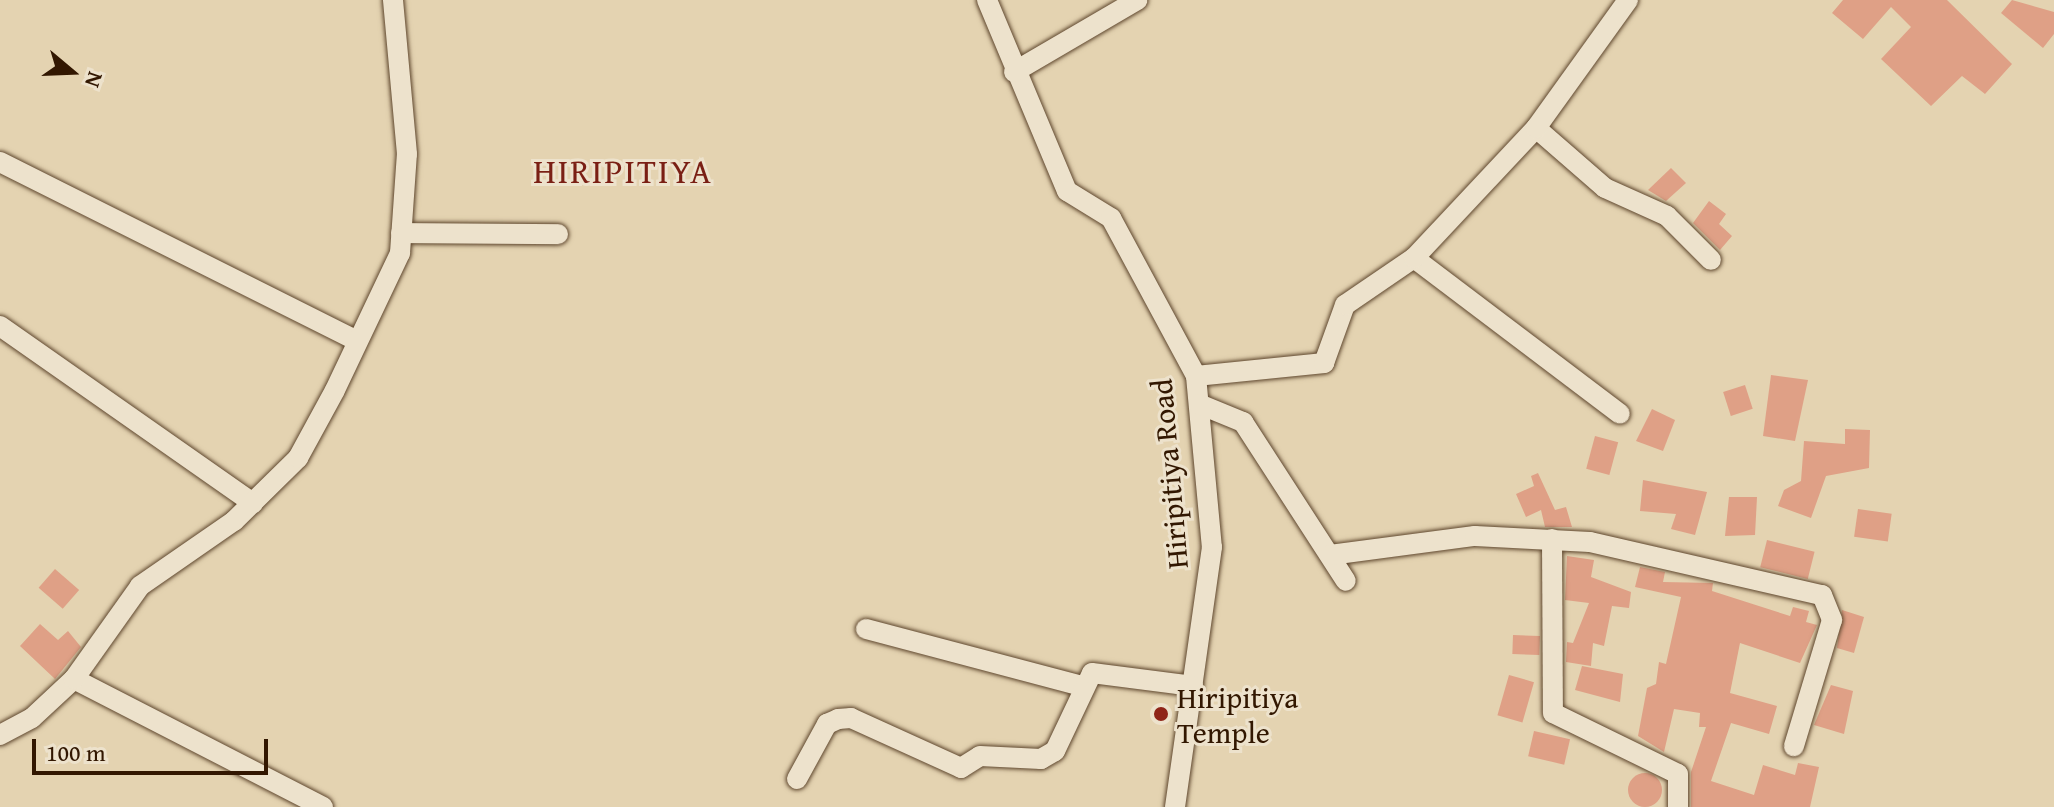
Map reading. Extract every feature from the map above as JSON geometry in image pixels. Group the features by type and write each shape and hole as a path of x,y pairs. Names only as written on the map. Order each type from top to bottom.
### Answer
{"street":[{"path":"0,735 32,718 74,679 140,586 253,503 298,458 400,253 407,154 393,0"},
{"name":"Hiripitiya Road","path":"987,0 1014,72 1067,191 1111,218 1196,376 1212,547 1175,807"},
{"path":"1014,72 1137,0"},
{"path":"1196,376 1324,363 1345,305 1414,258 1536,128 1628,0"},
{"path":"1536,128 1605,188 1667,216 1711,260"},
{"path":"0,162 358,341"},
{"path":"401,233 558,234"},
{"path":"1414,258 1620,414"},
{"path":"0,326 253,503"},
{"path":"1199,404 1243,422 1346,581"},
{"path":"1330,555 1475,536 1552,539 1685,562 1831,602 1832,620 1794,746"},
{"path":"1552,539 1553,713 1678,774 1678,807"},
{"path":"866,629 1082,686"},
{"path":"797,779 827,724 838,719 851,718 961,768 980,756 1041,759 1055,751 1082,686 1092,673 1193,686"},
{"path":"74,679 323,807"}],"building":[{"path":"1843,0 1947,0 2012,64 1985,94 1962,76 1931,106 1881,59 1911,27 1891,7 1863,39 1832,13"},
{"path":"2012,0 2054,12 2054,34 2043,48 2001,13"},
{"path":"1671,168 1686,183 1666,201 1648,190"},
{"path":"1709,201 1726,214 1719,224 1732,236 1720,250 1693,223"},
{"path":"1771,375 1808,380 1795,441 1763,436"},
{"path":"1745,385 1753,409 1731,416 1723,392"},
{"path":"1652,409 1675,420 1663,451 1636,441"},
{"path":"1845,429 1870,430 1869,468 1826,476 1811,518 1778,506 1784,490 1801,481 1804,441 1845,444"},
{"path":"1595,436 1618,442 1609,475 1586,469"},
{"path":"1538,473 1555,510 1566,507 1572,527 1545,527 1541,510 1526,517 1516,494 1534,486 1531,476"},
{"path":"1643,480 1707,492 1695,535 1671,529 1676,514 1640,511"},
{"path":"1729,497 1757,497 1755,535 1725,536"},
{"path":"1858,509 1892,514 1888,541 1854,537"},
{"path":"1767,540 1815,552 1808,579 1760,567"},
{"path":"1567,556 1594,560 1591,577 1631,592 1629,608 1612,606 1604,646 1593,643 1591,666 1566,662 1567,642 1573,643 1589,603 1565,600"},
{"path":"1640,567 1665,572 1663,582 1713,583 1712,591 1790,616 1793,607 1809,611 1806,622 1817,625 1800,663 1740,643 1730,693 1777,706 1769,734 1731,723 1711,781 1754,795 1763,765 1795,775 1798,763 1819,767 1810,807 1691,807 1691,772 1706,727 1699,727 1700,713 1674,709 1664,752 1638,736 1647,688 1656,684 1659,662 1666,664 1681,597 1635,587"},
{"path":"55,569 79,590 63,609 39,588"},
{"path":"1842,610 1864,617 1854,653 1837,648"},
{"path":"40,624 58,640 68,631 81,647 55,679 20,646"},
{"path":"1513,635 1540,636 1539,655 1512,654"},
{"path":"1582,666 1623,674 1620,702 1575,690"},
{"path":"1509,675 1534,682 1522,723 1497,715"},
{"path":"1831,685 1853,691 1844,734 1814,725"},
{"path":"1534,731 1570,739 1564,765 1528,756"},
{"path":"1645,773 1657,778 1662,790 1657,802 1645,807 1633,802 1628,790 1633,778"}],"place":[{"name":"Hiripitiya Temple","path":"1161,714"}],"district":[{"name":"HIRIPITIYA","path":"623,171"}]}
